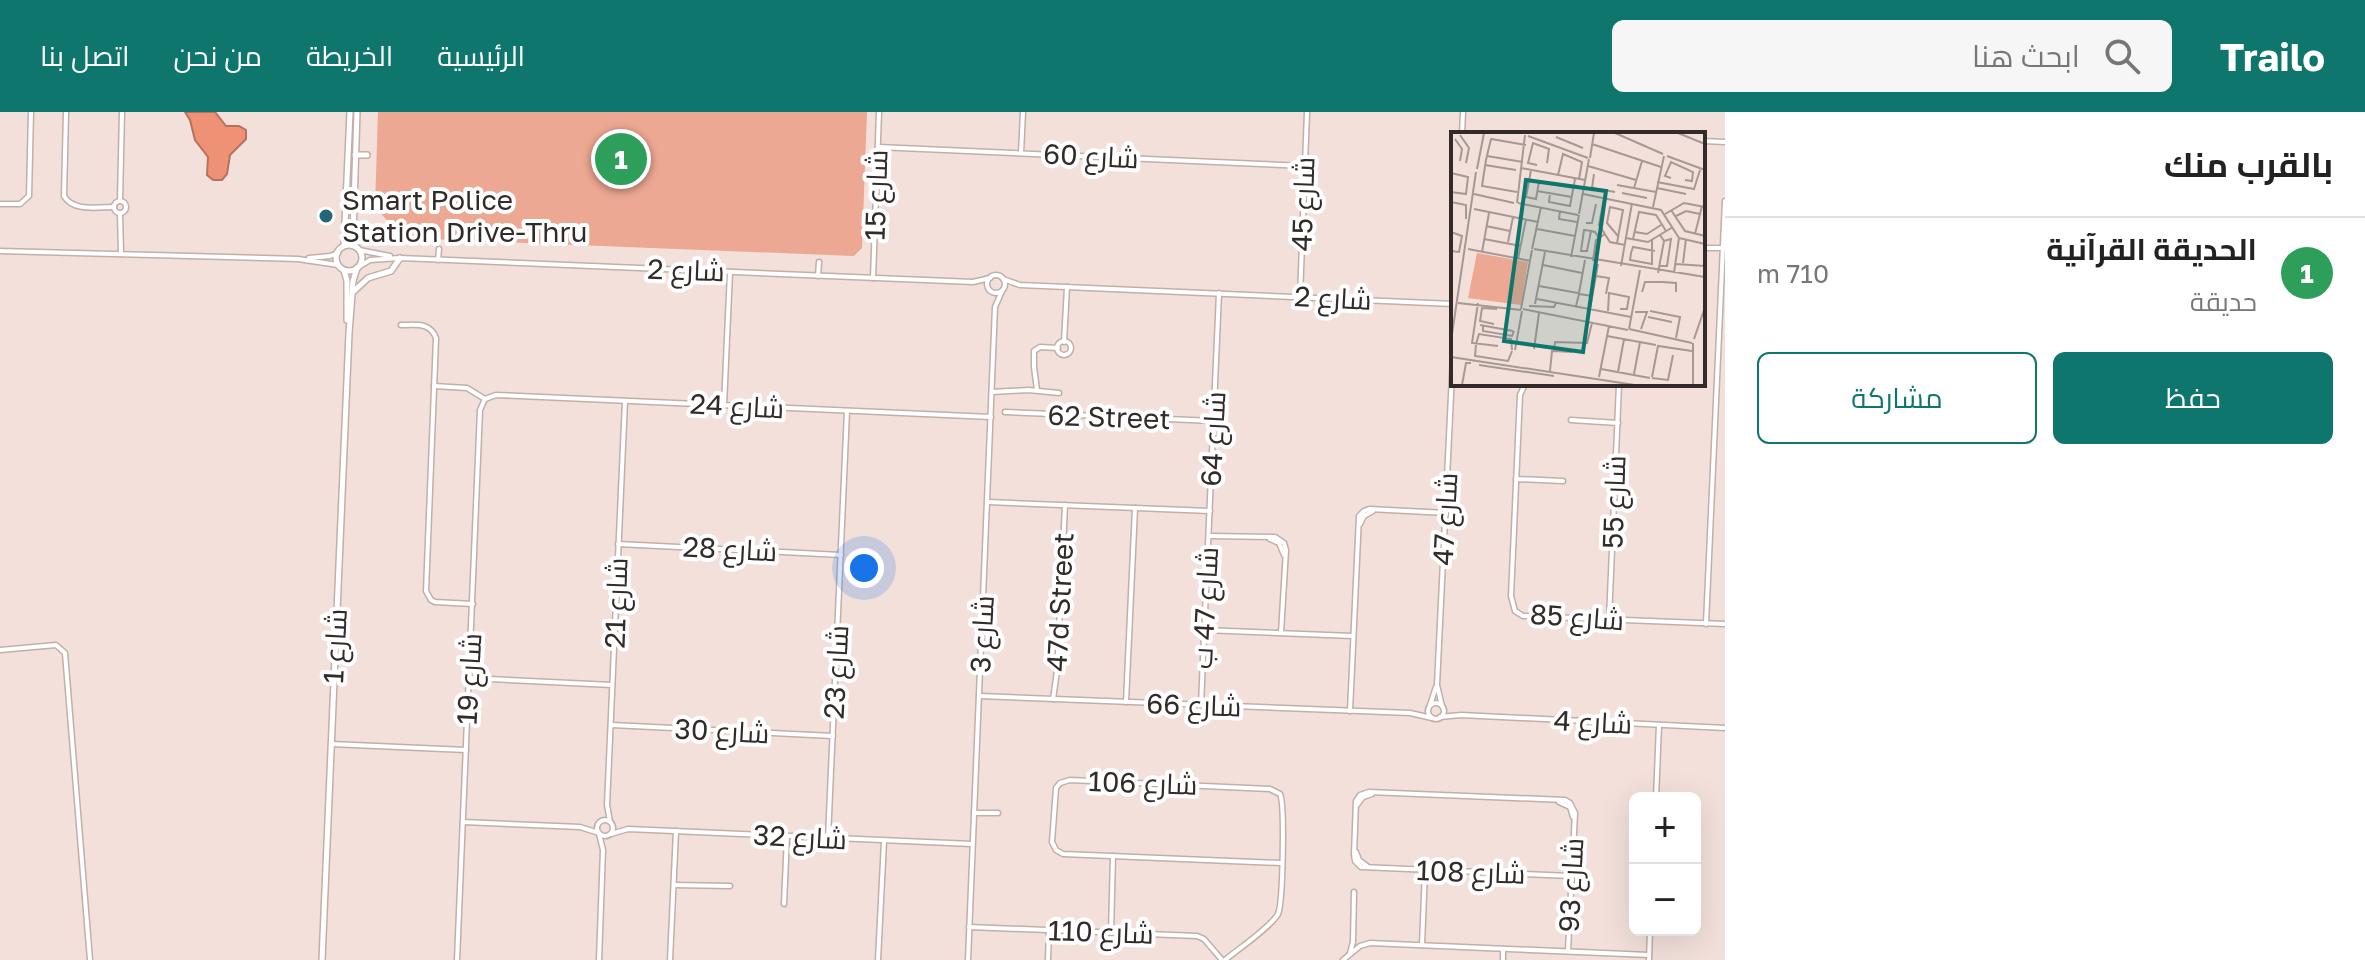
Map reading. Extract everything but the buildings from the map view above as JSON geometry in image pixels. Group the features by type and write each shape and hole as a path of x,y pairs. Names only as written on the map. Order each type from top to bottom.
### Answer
{"street":[{"path":"0,204 20,204 29,196 31,112"},
{"path":"66,112 66,201 73,206 114,207"},
{"path":"114,207 120,200 122,112"},
{"path":"0,251 302,259 338,253 344,246 350,112"},
{"path":"302,259 352,271 362,258 353,235 357,112"},
{"name":"شارع 15","path":"873,278 879,112"},
{"path":"1021,153 1023,112"},
{"name":"شارع 45","path":"1300,297 1307,112"},
{"path":"1462,132 1463,112"},
{"path":"1705,141 1725,142"},
{"name":"شارع 60","path":"878,147 1305,166"},
{"path":"355,155 367,155"},
{"path":"120,200 127,207 120,214"},
{"path":"1706,624 1725,201"},
{"path":"114,207 120,214"},
{"path":"119,254 120,214"},
{"path":"344,246 357,248"},
{"name":"شارع 2","path":"357,248 400,258"},
{"path":"1705,248 1723,248"},
{"path":"438,260 439,249"},
{"path":"338,253 340,267"},
{"path":"614,267 615,257"},
{"path":"352,293 368,278 391,271 400,258"},
{"name":"شارع 2","path":"358,267 370,260 400,258 973,282 990,278"},
{"path":"818,276 819,262"},
{"name":"شارع 1","path":"340,267 347,281 349,333"},
{"name":"شارع 1","path":"322,960 349,333 354,276 358,267"},
{"path":"724,405 730,272"},
{"path":"997,275 1003,279 1003,290 996,293 989,289 990,278 997,275"},
{"name":"شارع 2","path":"1003,279 1020,285 1451,304"},
{"name":"شارع 2","path":"973,282 989,289"},
{"name":"شارع 2","path":"1003,290 1020,285"},
{"path":"1064,342 1067,287"},
{"name":"شارع 3","path":"968,960 995,307 989,289"},
{"name":"شارع 3","path":"995,307 1003,290"},
{"name":"شارع 64","path":"987,501 1210,511 1219,293"},
{"path":"401,325 424,325 434,332 436,344 426,591 435,602 473,604"},
{"path":"1059,343 1070,343 1069,353 1060,353 1058,348 1059,343"},
{"path":"1037,390 1034,351 1040,347 1058,348"},
{"path":"434,386 467,388 485,399"},
{"name":"شارع 47","path":"1430,705 1437,685 1452,386"},
{"name":"شارع 85","path":"1524,386 1520,395 1511,596 1515,611 1523,616 1725,624"},
{"name":"شارع 55","path":"1609,620 1619,386"},
{"path":"992,392 1037,390 1059,393"},
{"name":"شارع 24","path":"485,399 496,395 991,417"},
{"name":"شارع 19","path":"457,960 480,410 485,399"},
{"name":"شارع 21","path":"611,822 607,805 625,401"},
{"name":"شارع 23","path":"828,838 847,411"},
{"name":"62 Street","path":"1005,412 1214,421"},
{"path":"1571,420 1618,423"},
{"path":"1516,479 1563,481"},
{"name":"47d Street","path":"1053,699 1065,505"},
{"path":"1126,702 1135,508"},
{"path":"1350,711 1361,513 1375,510 1446,513"},
{"name":"شارع 47 ب","path":"1201,705 1210,511"},
{"path":"1209,536 1275,537 1281,540 1286,550 1281,633"},
{"name":"شارع 28","path":"618,544 841,555"},
{"path":"1204,630 1353,636"},
{"path":"0,650 56,645 65,653 90,960"},
{"path":"469,678 612,685"},
{"name":"شارع 47","path":"1437,685 1442,706"},
{"name":"شارع 66","path":"979,696 1410,713 1432,718"},
{"path":"1436,702 1442,706 1444,712 1440,717 1432,718 1428,712 1430,705 1436,702"},
{"name":"شارع 66","path":"1410,713 1430,705"},
{"name":"شارع 4","path":"1442,706 1461,715"},
{"name":"شارع 4","path":"1440,717 1461,715 1725,728"},
{"name":"شارع 30","path":"611,725 833,736"},
{"path":"1656,792 1659,725"},
{"path":"331,744 466,750"},
{"name":"شارع 106","path":"1070,780 1270,789 1280,794 1283,801 1281,863 1113,856 1063,854 1054,846 1055,791 1060,783 1070,780"},
{"name":"شارع 108","path":"1557,801 1369,792 1360,795 1356,801 1357,863 1361,867 1571,876"},
{"name":"شارع 93","path":"1557,801 1565,800 1575,810 1568,951"},
{"name":"شارع 21","path":"600,821 607,805"},
{"path":"974,813 998,813"},
{"path":"580,827 606,819 611,822 613,830 603,850"},
{"path":"599,960 603,850 597,827 600,821"},
{"path":"463,822 580,827 606,836 611,834"},
{"name":"شارع 32","path":"611,822 628,829"},
{"name":"شارع 32","path":"611,834 628,829 972,844"},
{"path":"670,960 676,831"},
{"path":"784,904 787,836"},
{"path":"878,960 884,841"},
{"path":"1111,932 1113,856"},
{"path":"1224,960 1277,915 1281,863"},
{"path":"1422,945 1425,870"},
{"path":"674,885 730,886"},
{"path":"1350,954 1354,935 1354,892"},
{"name":"شارع 110","path":"969,927 1197,936 1204,939 1224,960"},
{"path":"1048,960 1049,930"},
{"path":"1354,935 1359,941 1367,943 1649,957 1650,936"},
{"path":"1343,960 1367,943"},
{"path":"1503,949 1503,960"}],"shaded area":[{"path":"185,112 215,112 226,126 239,126 246,130 246,139 230,155 227,174 222,180 213,180 207,175 208,157 195,140"},
{"path":"378,112 867,112 862,248 854,256 403,238 375,207"}],"place":[{"name":"الحديقة القرآنية","path":"621,159"},
{"name":"Smart Police Station Drive-Thru","path":"326,216"}]}
